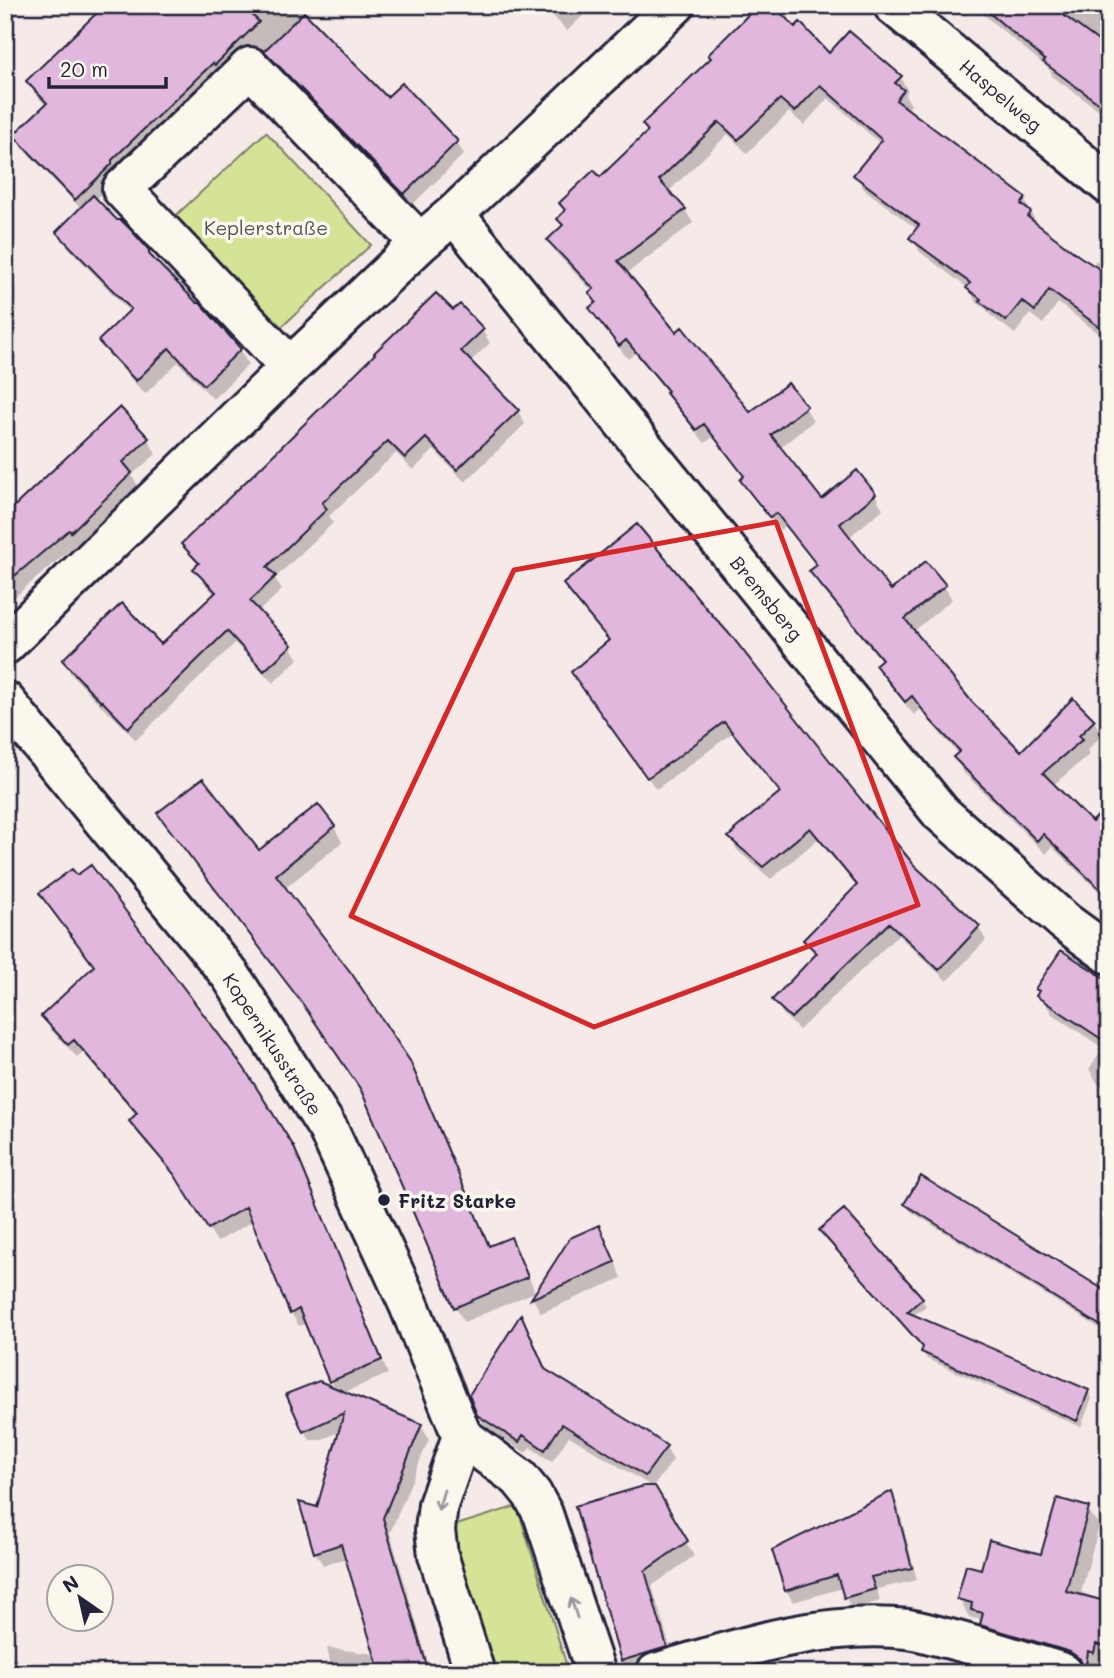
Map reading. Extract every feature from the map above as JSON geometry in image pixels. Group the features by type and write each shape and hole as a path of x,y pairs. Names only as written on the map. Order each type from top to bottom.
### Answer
{"street":[{"path":"5,645 290,367 675,5"},
{"name":"Haspelweg","path":"893,5 1109,186"},
{"path":"290,367 122,189 250,66 420,243"},
{"name":"Bremsberg","path":"454,214 941,813 1065,922 1109,954"},
{"name":"Kopernikusstraße","path":"5,701 231,976 328,1129 409,1305 462,1436"},
{"path":"475,1673 438,1555 435,1530 438,1505 462,1436 519,1478 533,1494 596,1673"},
{"path":"656,1673 739,1648 806,1633 858,1626 911,1629 1063,1673"}],"highlighted area":[{"path":"776,522 918,905 594,1027 351,916 514,570"}],"green space":[{"name":"Keplerstraße","path":"266,132 371,245 277,331 171,220"},
{"path":"517,1506 569,1673 495,1673 450,1527"}],"building":[{"path":"105,5 243,5 259,22 112,160 112,164 75,200 13,135 47,103 26,81"},
{"path":"758,5 773,5 795,27 800,22 829,53 849,31 902,76 895,83 904,90 896,100 1026,198 1021,204 1031,212 1028,217 1109,275 1109,334 1049,290 1035,311 1022,301 1006,321 966,288 970,283 909,238 919,225 853,175 882,140 820,85 795,112 780,99 738,140 719,122 659,180 686,209 618,261 676,332 682,327 750,412 788,383 807,406 771,435 822,499 857,470 876,494 840,524 891,590 926,561 946,585 905,619 972,702 1021,751 1073,698 1095,720 1079,736 1083,739 1043,773 1092,822 1109,804 1109,898 1043,834 1037,841 953,757 960,751 931,721 912,696 905,702 875,665 882,659 809,571 817,565 776,513 770,518 740,480 744,476 704,424 696,430 626,340 619,346 589,308 596,302 589,293 594,289 547,240 563,225 557,219 565,210 559,203 594,170 600,177 648,131 642,124 711,58 708,55"},
{"path":"980,5 1050,5 1109,49 1109,111 1043,62 1045,60"},
{"path":"304,12 387,97 402,83 458,141 404,194 264,51"},
{"path":"93,195 117,220 121,220 131,230 149,250 149,254 200,303 241,349 204,385 169,348 136,381 98,341 131,309 56,232"},
{"path":"436,293 453,310 460,304 484,329 461,351 519,410 457,470 426,438 405,458 388,441 322,503 327,509 267,567 276,576 250,601 292,645 264,671 227,631 128,728 62,660 122,603 161,644 216,592 193,569 199,563 181,544"},
{"path":"120,407 149,438 123,462 132,473 71,532 69,530 5,584 5,515"},
{"path":"637,524 733,638 914,865 980,926 939,970 889,923 791,1018 772,1000 817,953 803,940 857,885 810,828 763,867 728,837 780,792 724,722 647,778 571,672 609,640 563,584"},
{"path":"203,778 259,850 318,804 335,826 276,875 352,974 410,1061 489,1246 511,1237 528,1277 454,1308 361,1090 302,1003 157,813"},
{"path":"91,865 244,1068 294,1147 382,1360 329,1382 299,1309 290,1314 246,1207 208,1229 174,1174 129,1121 137,1113 74,1040 68,1045 41,1016 94,966 39,893 72,869 77,875"},
{"path":"1061,950 1109,981 1109,1044 1036,996 1039,991 1035,989"},
{"path":"921,1176 1109,1293 1109,1331 904,1204"},
{"path":"844,1209 923,1298 907,1312 1089,1390 1077,1421 921,1352 923,1347 819,1230"},
{"path":"599,1225 615,1262 531,1299 570,1238"},
{"path":"521,1314 545,1369 667,1446 645,1476 562,1424 545,1450 523,1435 519,1442 477,1415 469,1395"},
{"path":"319,1381 422,1424 383,1518 429,1673 380,1673 341,1544 314,1553 299,1502 317,1507 344,1413 303,1432 286,1394"},
{"path":"644,1486 655,1486 688,1541 645,1571 667,1647 621,1661 575,1506"},
{"path":"892,1491 912,1568 871,1577 875,1589 844,1598 837,1575 785,1591 772,1550"},
{"path":"1057,1498 1089,1507 1066,1591 1109,1602 1109,1647 1096,1644 1094,1653 1088,1651 1085,1673 1080,1659 1070,1652 980,1625 983,1613 971,1610 972,1603 957,1599 966,1565 981,1569 989,1540 1041,1554"}],"place":[{"name":"Fritz Starke","path":"384,1200"}]}
